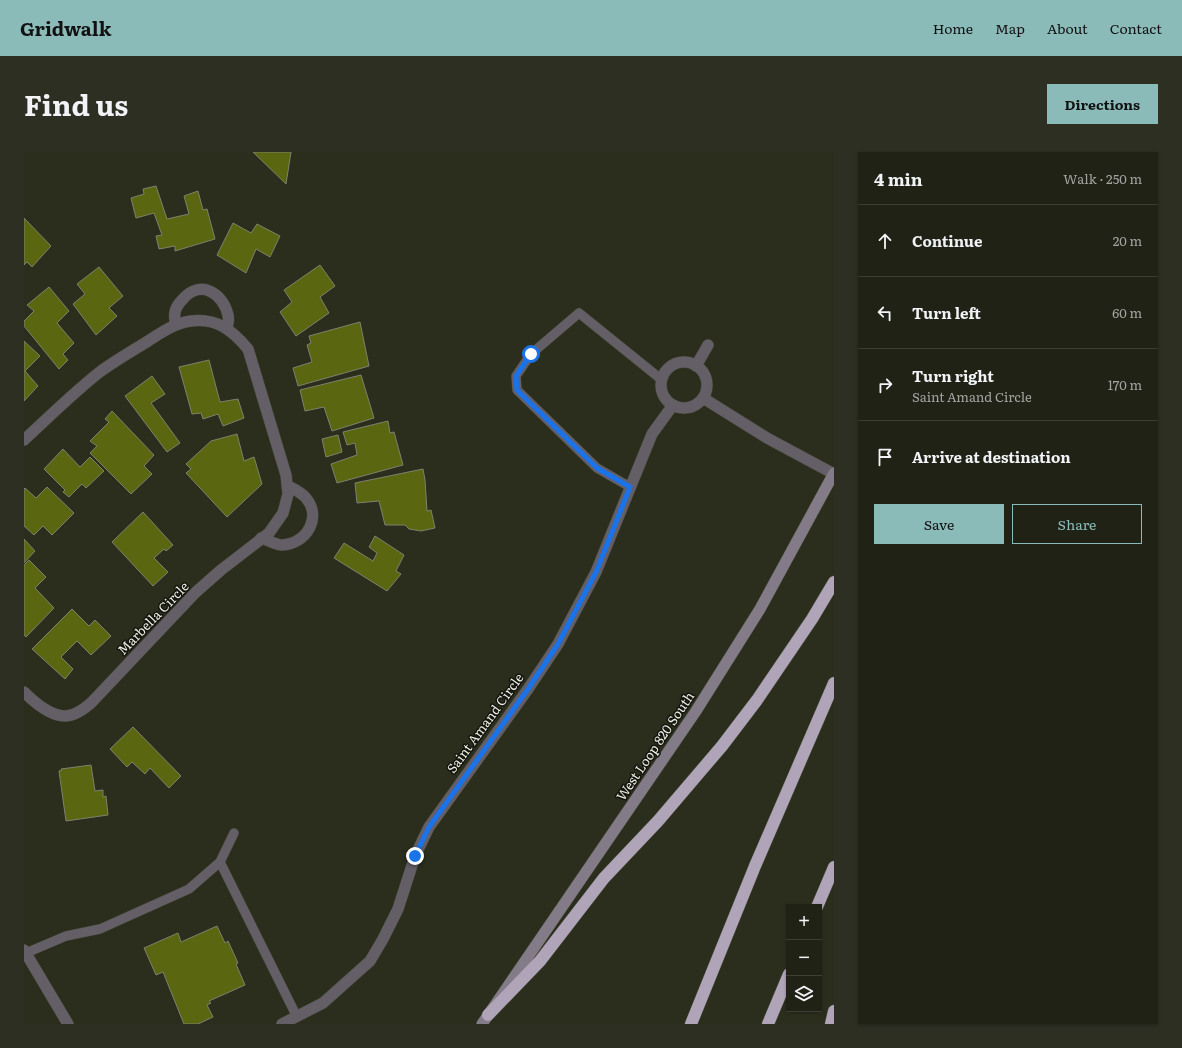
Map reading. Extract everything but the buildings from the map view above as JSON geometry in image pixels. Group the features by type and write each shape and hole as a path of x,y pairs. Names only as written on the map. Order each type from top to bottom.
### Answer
{"highway":[{"path":"485,1019 540,961 604,878 658,821 722,746 757,700 812,619 834,582"},
{"path":"691,1024 752,873 834,683"},
{"path":"818,904 834,867"},
{"path":"768,1024 788,976"},
{"path":"831,1024 834,1011"}],"main road":[{"name":"West Loop 820 South","path":"485,1019 696,711 760,609 834,474"}],"street":[{"path":"176,324 175,312 180,303 193,290 204,288 213,292 222,301 229,316 227,327"},
{"name":"Marbella Circle","path":"24,440 73,394 103,370 176,324 204,320 227,327 248,349 288,486 288,494 283,513 269,533 221,570 196,592 91,703 79,712 65,716 52,712 33,701 24,692"},
{"path":"696,366 708,345"},
{"path":"680,363 688,363 696,366 703,372 707,380 707,389 703,398 698,404 690,407 681,408 674,405 666,399 662,390 662,380 666,371 672,366 680,363"},
{"path":"703,398 767,438 834,474"},
{"name":"Saint Amand Circle","path":"282,1024 323,1004 370,960 383,939 398,909 415,856 429,827 528,689 558,644 596,572 652,434 674,405"},
{"path":"261,538 281,545 290,544 300,539 309,530 313,518 311,506 306,497 299,491 288,486"},
{"path":"25,952 68,1024"}],"lane":[{"path":"630,487 597,468 517,390 516,376 531,354 579,313 662,380"},
{"path":"25,952 66,936 100,929 189,889 220,862 234,833"},
{"path":"220,862 297,1017"}],"route":[{"path":"415,856 429,827 447,800 528,689 558,644 596,572 630,487 597,468 517,390 516,376 531,354"}]}
